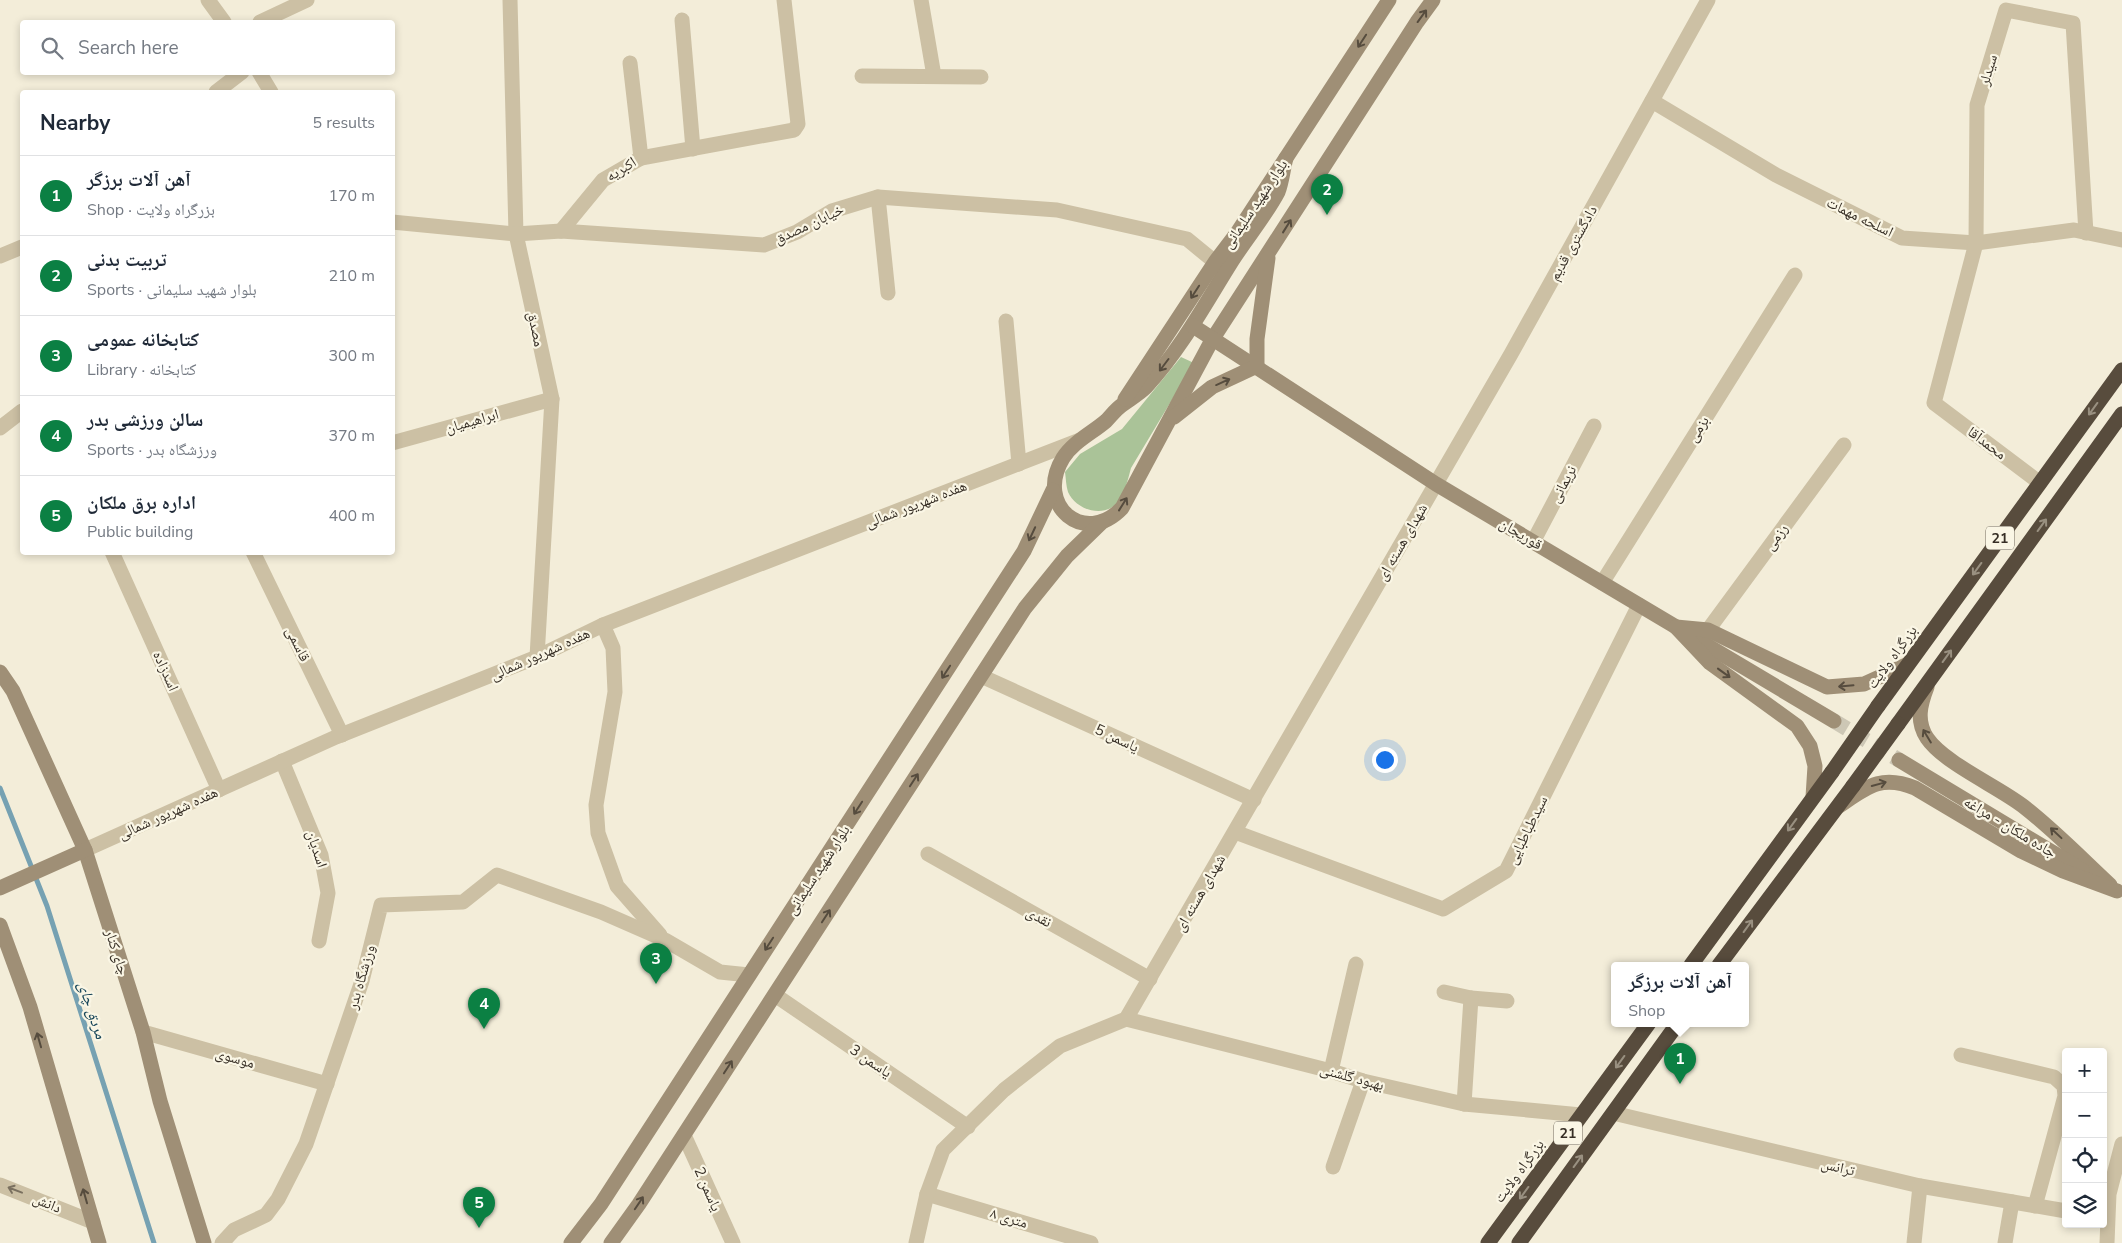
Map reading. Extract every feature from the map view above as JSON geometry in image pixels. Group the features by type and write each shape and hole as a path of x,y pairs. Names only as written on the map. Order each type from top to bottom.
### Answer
{"highway":[{"name":"بزرگراه ولایت","path":"1692,962 1832,772 1908,664 2122,370"},
{"name":"21","path":"1721,962 1837,808 2122,414"},
{"name":"بزرگراه ولایت","path":"1488,1243 1646,1027"},
{"name":"21","path":"1519,1243 1675,1027"}],"main road":[{"name":"بلوار شهید سلیمانی","path":"571,1243 601,1204 1024,551 1053,490 1054,477 1064,457 1082,439 1106,421 1120,406 1215,262 1237,233 1389,0"},
{"path":"1212,340 1433,0"},
{"path":"1120,406 1145,388 1193,326 1231,262 1278,191 1286,158"},
{"path":"1169,421 1212,387 1257,366 1256,339 1265,288 1268,256"},
{"name":"قوریجان","path":"1193,326 1436,484 1834,721"},
{"name":"بلوار شهید سلیمانی","path":"611,1243 684,1135 1025,608 1068,556 1102,522 1114,517 1122,508 1212,340"},
{"path":"1053,490 1057,503 1065,513 1076,521 1088,524 1102,522"},
{"path":"1676,627 1708,630 1827,687 1864,684 1908,664"},
{"path":"1676,627 1710,663 1797,726 1810,746 1815,766 1813,797"},
{"name":"چای کنار","path":"0,672 13,691 85,850 143,1032 160,1101 204,1243"},
{"path":"1929,682 1920,706 1920,721 1926,737 1937,750 2021,804 2054,831 2119,892"},
{"name":"جاده ملکان - مراغه","path":"1899,760 2119,892"},
{"path":"1837,808 1877,783 1890,781 1903,783 1915,788 2021,851 2063,871 2119,892"},
{"name":"هفده شهریور شمالی","path":"2,887 85,850"},
{"path":"0,925 30,1007 99,1243"}],"street":[{"path":"208,0 223,20"},
{"path":"264,20 307,0"},
{"name":"مصدق","path":"510,0 516,234 552,399 537,657"},
{"path":"641,158 794,130 798,124 784,0"},
{"path":"921,0 934,76"},
{"name":"دادگستری قدیم","path":"1436,484 1652,101 1703,2"},
{"name":"سیدلر","path":"1934,403 1976,243 1977,105 2006,10 2073,23 2086,233"},
{"path":"682,20 693,149"},
{"name":"اکبریه","path":"561,232 603,180 641,158 630,63"},
{"path":"219,90 238,75"},
{"path":"261,75 271,90"},
{"path":"862,76 981,77"},
{"name":"اسلحه مهمات","path":"1652,101 1776,175 1902,238 1976,243 2074,230 2122,240"},
{"path":"878,197 888,292"},
{"name":"خیابان مصدق","path":"395,222 516,234 561,232 764,245 797,232 832,211 878,197 1057,210 1187,239 1215,262"},
{"path":"0,256 20,248"},
{"name":"بزمی","path":"1602,583 1795,274"},
{"path":"1006,321 1019,464"},
{"name":"ابراهیمیان","path":"395,442 552,399"},
{"name":"محمدآقا","path":"1934,403 2040,483"},
{"path":"0,428 20,413"},
{"name":"نریمانی","path":"1533,542 1594,426"},
{"name":"هفده شهریور شمالی","path":"85,850 282,761 537,657 603,625 1082,439"},
{"name":"رزمی","path":"1708,630 1844,444"},
{"name":"شهدای هسته ای","path":"1126,1019 1436,484"},
{"name":"اسدزاده","path":"113,555 219,790"},
{"name":"قاسمی","path":"254,555 342,735"},
{"name":"سیدطباطبایی","path":"1235,832 1442,909 1506,871 1639,605"},
{"path":"603,625 613,648 615,692 596,804 598,833 617,886 665,940 720,972 749,975"},
{"name":"یاسمن 5","path":"981,676 1254,800"},
{"name":"اسدیان","path":"282,761 321,856 328,893 319,941"},
{"name":"نقدی","path":"928,854 1150,979"},
{"name":"ورزشگاه بدر","path":"222,1243 234,1230 266,1215 278,1199 306,1144 362,981 381,905 462,902 497,875 600,912 665,940"},
{"path":"1332,1071 1356,964"},
{"path":"1444,992 1471,998 1507,1001"},
{"name":"یاسمن 3","path":"774,995 968,1127"},
{"path":"1464,1104 1471,998"},
{"path":"916,1243 927,1194 943,1150 1004,1090 1060,1046 1126,1019"},
{"name":"بهبود گلشنی","path":"1126,1019 1332,1071 1363,1081 1464,1104 1581,1115"},
{"name":"موسوی","path":"143,1032 327,1084"},
{"path":"1961,1055 2054,1077 2064,1086 2065,1096 2035,1206"},
{"path":"1333,1167 1363,1081"},
{"name":"ترانس","path":"1613,1113 1920,1186 2062,1210"},
{"name":"یاسمن 2","path":"684,1135 733,1243"},
{"path":"2107,1243 2111,1218 2109,1194 2122,1144"},
{"name":"دانش","path":"0,1185 93,1222"},
{"path":"1914,1243 1920,1186"},
{"name":"۸ متری","path":"927,1194 1091,1243"},
{"path":"2005,1243 2012,1202"}],"green space":[{"path":"1181,357 1194,363 1131,468 1118,502 1112,507 1098,511 1084,508 1077,504 1068,492 1065,472 1080,454 1122,429"}],"waterway":[{"name":"مردق چای","path":"0,788 47,906 154,1243"}],"tunnel":[{"path":"1834,721 1899,760"}],"place":[{"name":"تربیت بدنی","path":"1327,215"},
{"name":"کتابخانه عمومی","path":"656,984"},
{"name":"سالن ورزشی بدر","path":"484,1029"},
{"name":"آهن آلات برزگر","path":"1680,1084"},
{"name":"اداره برق ملکان","path":"479,1228"}]}
